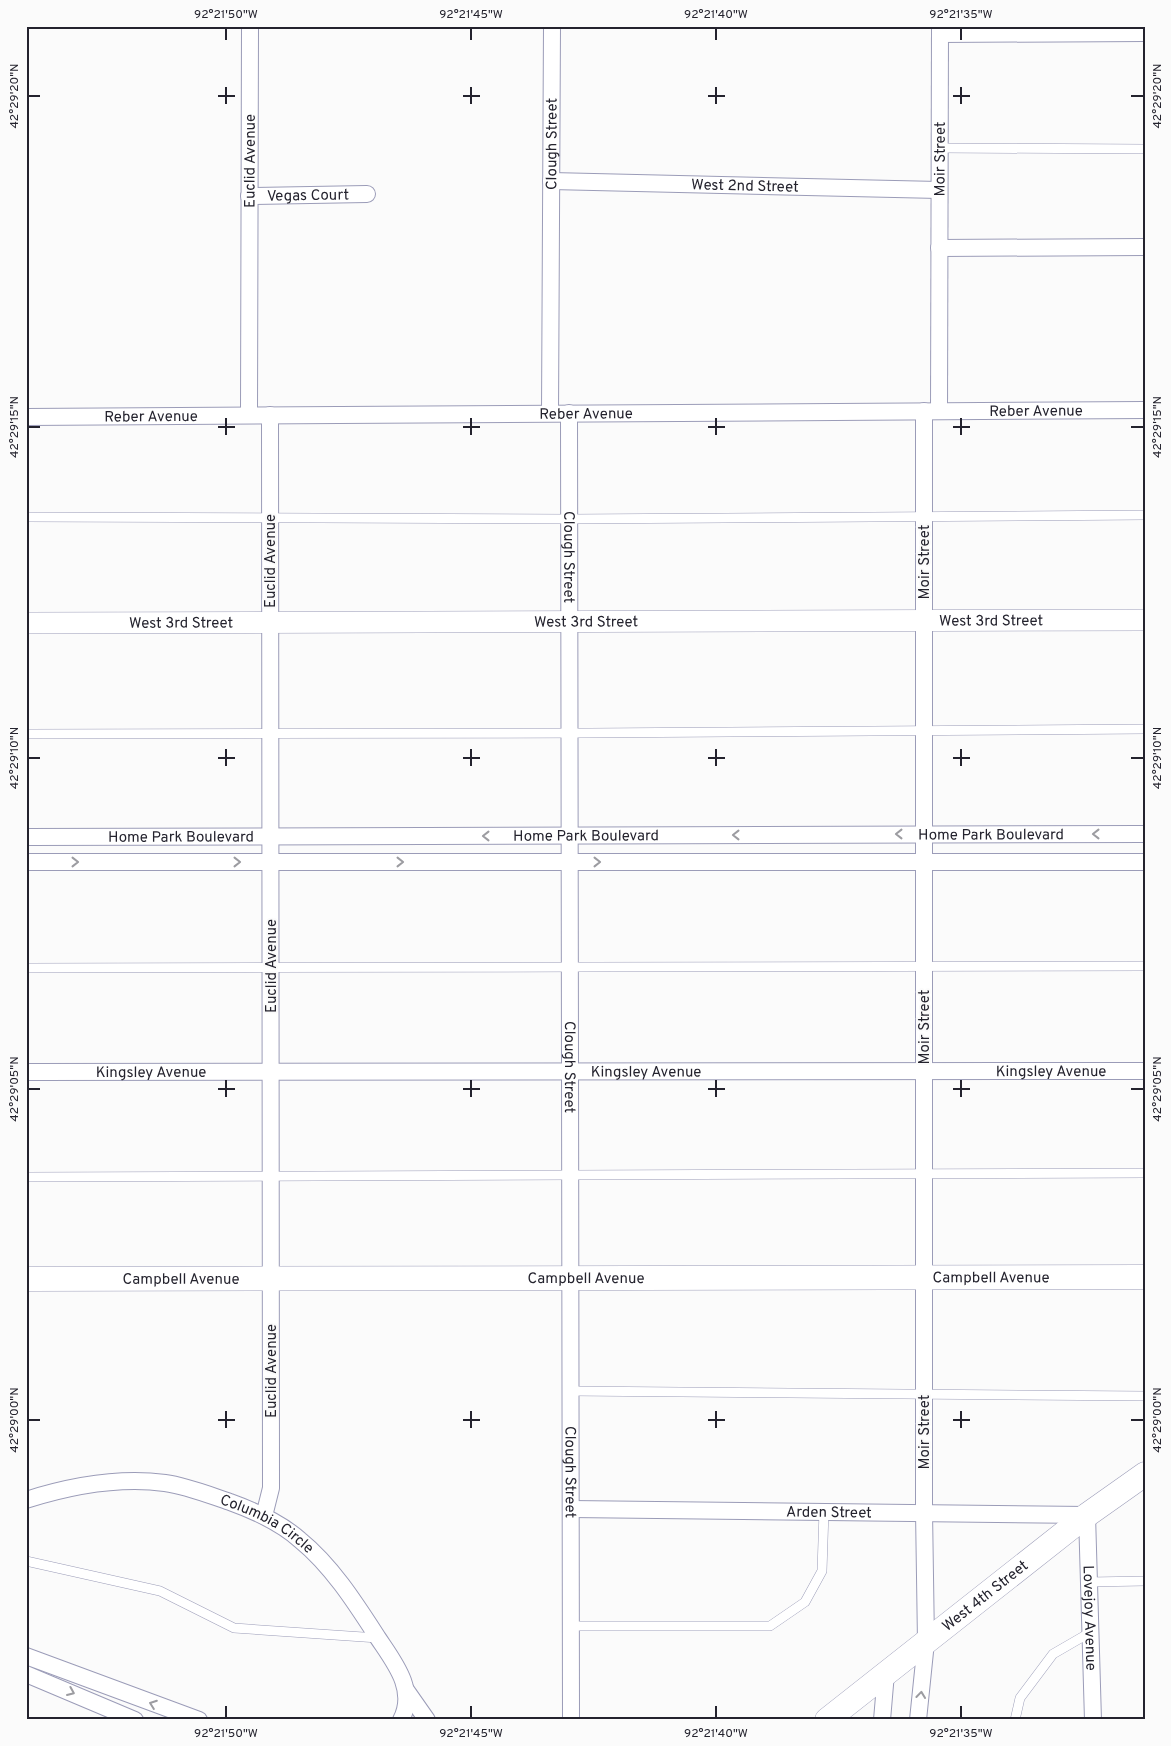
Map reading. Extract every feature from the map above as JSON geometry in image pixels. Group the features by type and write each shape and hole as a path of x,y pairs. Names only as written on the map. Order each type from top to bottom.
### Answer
{"main road":[{"name":"Campbell Avenue","path":"26,1280 1145,1277"},
{"name":"West 4th Street","path":"827,1720 1087,1514 1145,1474"}],"street":[{"name":"Euclid Avenue","path":"249,416 250,26"},
{"name":"Clough Street","path":"550,413 552,26"},
{"path":"940,30 1145,33"},
{"name":"Moir Street","path":"918,1720 926,1642 924,1511 924,516 939,248 940,30"},
{"name":"West 2nd Street","path":"551,182 939,190"},
{"name":"Vegas Court","path":"249,196 367,194"},
{"path":"939,248 1145,247"},
{"name":"Reber Avenue","path":"26,417 1145,410"},
{"name":"Clough Street","path":"569,413 571,1720"},
{"name":"Euclid Avenue","path":"264,1516 271,1488 270,415"},
{"name":"West 3rd Street","path":"26,623 1145,620"},
{"name":"Home Park Boulevard","path":"26,837 1145,834"},
{"name":"Home Park Boulevard","path":"26,862 1145,862"},
{"name":"Kingsley Avenue","path":"26,1072 1145,1071"},
{"name":"Columbia Circle","path":"26,1500 89,1485 122,1482 165,1483 214,1496 264,1516 284,1527 319,1559 338,1582 378,1638 402,1677 406,1690 427,1720"},
{"name":"Arden Street","path":"571,1509 1087,1514"},
{"name":"Lovejoy Avenue","path":"1087,1514 1093,1720"},
{"path":"26,1656 199,1720"},
{"path":"882,1720 886,1673"},
{"path":"26,1674 135,1720"},
{"path":"401,1720 408,1701 406,1690"}],"lane":[{"path":"940,148 1145,148"},
{"path":"26,517 569,519 1145,515"},
{"path":"26,734 570,733 1145,728"},
{"path":"26,968 570,966 924,968 1145,966"},
{"path":"26,1177 271,1175 570,1177 924,1173 1145,1173"},
{"path":"570,1391 1145,1396"},
{"path":"571,1626 770,1626 805,1602 822,1571 824,1511"},
{"path":"26,1561 160,1592 234,1628 378,1638"},
{"path":"1089,1582 1145,1581"},
{"path":"1015,1720 1020,1698 1053,1654 1091,1632"}]}
